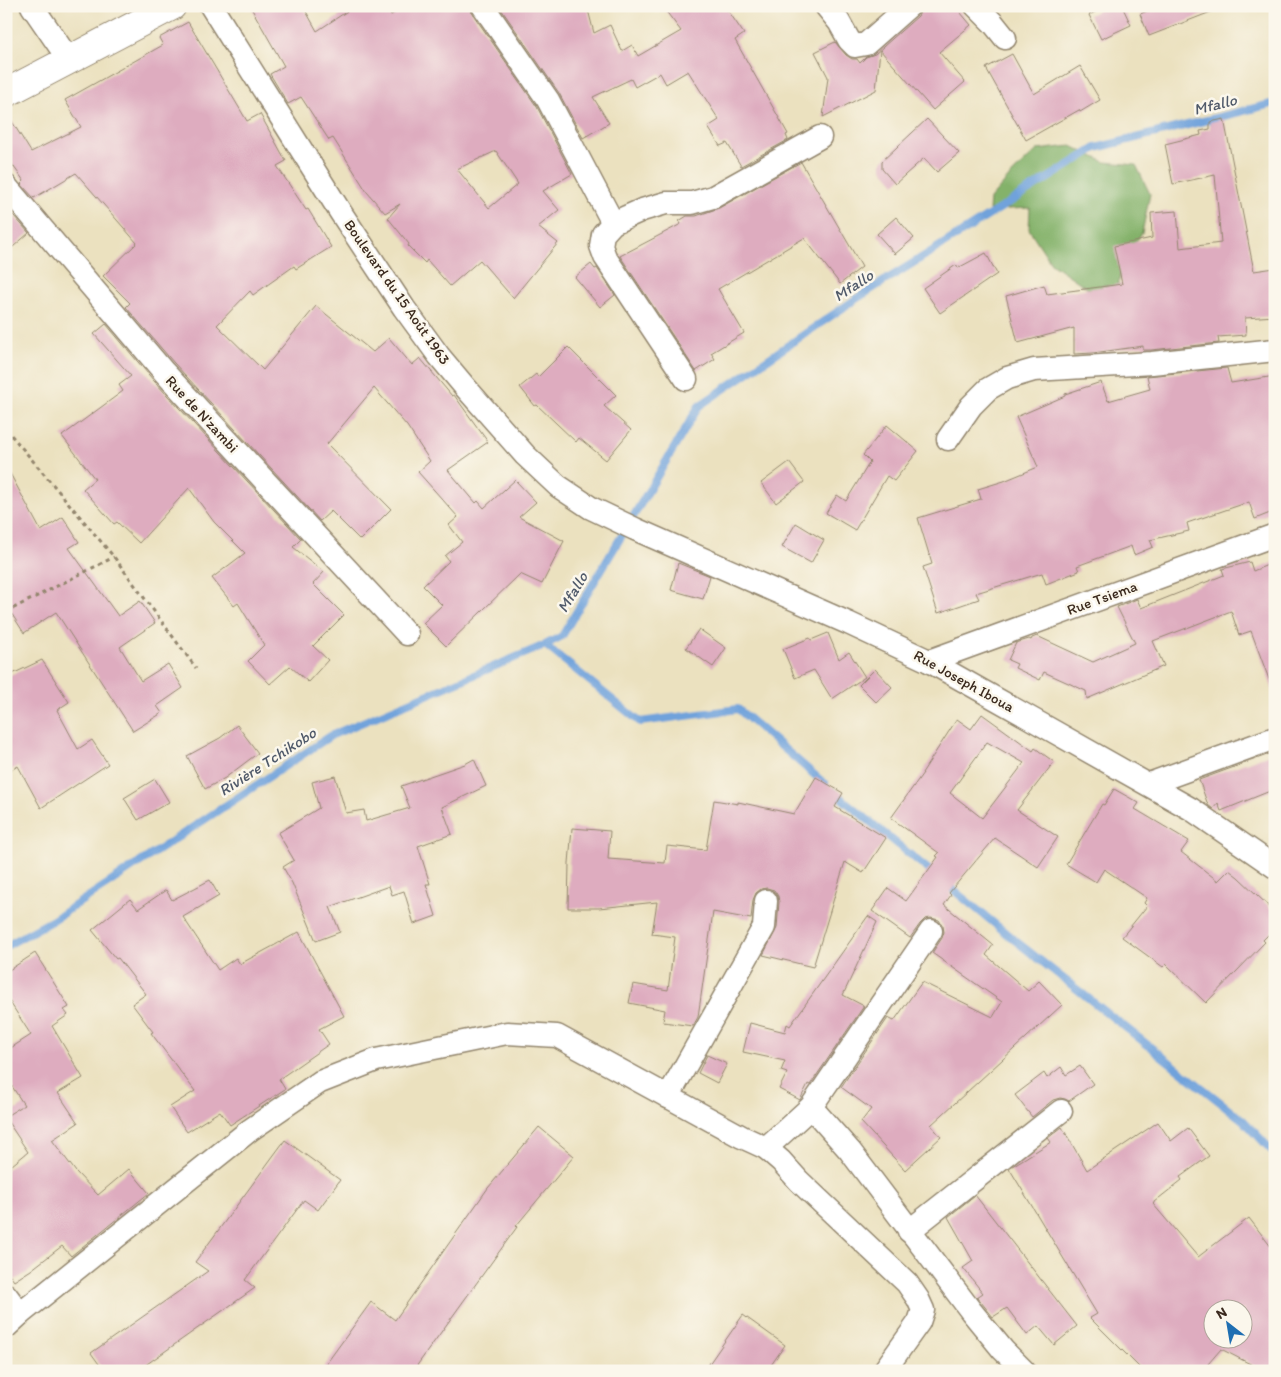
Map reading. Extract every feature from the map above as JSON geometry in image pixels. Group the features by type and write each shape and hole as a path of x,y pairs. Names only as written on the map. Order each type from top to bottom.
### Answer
{"street":[{"path":"32,6 65,52"},
{"path":"6,93 133,6"},
{"path":"6,73 65,52 172,6"},
{"name":"Boulevard du 15 Août 1963","path":"211,6 341,213 404,308 439,356 525,455 558,486 591,508 635,529"},
{"path":"483,6 548,100 613,223"},
{"path":"826,6 855,46 866,44 909,6"},
{"path":"976,6 1005,38"},
{"path":"686,379 605,257 601,246 603,234 613,223 642,210 666,203 692,203 713,198 820,137"},
{"name":"Rue de N'zambi","path":"6,186 164,372 407,634"},
{"path":"948,439 972,406 988,389 1008,378 1034,370 1152,363 1275,350"},
{"name":"Rue Joseph Iboua","path":"635,529 929,661 1191,808 1275,867"},
{"name":"Rue Tsiema","path":"929,661 1275,535"},
{"path":"1149,784 1275,738"},
{"path":"668,1097 764,927 766,901"},
{"path":"766,1148 812,1107 931,931"},
{"path":"6,1295 13,1321 250,1130 320,1082 376,1060 507,1032 557,1036 742,1137 766,1148 906,1283 918,1299 923,1310 919,1322 884,1371"},
{"path":"812,1107 850,1151 971,1311 1003,1350 1024,1371"},
{"path":"910,1230 1061,1111"}],"path":[{"path":"6,429 114,557 196,668"},
{"path":"6,612 114,557"}],"green space":[{"path":"1071,146 1105,162 1136,165 1150,194 1142,233 1126,255 1117,288 1104,285 1093,292 1051,263 1029,229 1030,208 989,210 990,199 1037,150"}],"building":[{"path":"250,6 303,6 317,31 355,6 385,6 391,15 406,6 470,6 472,13 537,107 572,174 543,191 559,210 538,227 558,243 513,298 480,260 450,286 427,260 425,263 408,246 409,244 388,218 400,204 385,213 367,192 333,138 329,140 301,97 288,104 270,74 284,66","holes":["496,151 518,184 489,208 457,169"]},
{"path":"499,6 587,6 594,33 610,25 622,51 632,45 638,56 681,31 662,6 725,6 744,34 735,40 788,134 786,135 788,140 741,166 727,143 720,146 708,127 719,120 688,71 666,84 660,73 635,87 631,79 593,97 609,123 583,138 559,93"},
{"path":"924,6 955,6 971,25 939,52 965,82 933,110 880,50 876,90 823,117 828,77 815,52 835,42 846,55 852,59 857,59 860,63 866,57 875,54 918,16"},
{"path":"1107,6 1122,6 1131,25 1101,39 1089,15"},
{"path":"1159,6 1220,6 1221,8 1149,36 1140,14"},
{"path":"188,22 247,121 260,114 286,161 277,166 306,210 308,209 331,247 296,269 294,266 253,295 250,291 217,325 263,370 316,306 373,352 389,338 412,365 420,358 452,396 454,395 488,442 448,470 476,503 478,501 484,508 515,480 536,502 519,517 564,541 542,584 520,574 446,646 423,623 442,605 423,586 449,561 445,556 462,542 449,525 458,517 418,472 430,461 407,426 374,388 327,444 391,509 360,540 331,511 320,521 174,363 126,307 130,303 103,276 137,243 76,173 34,198 21,184 24,181 6,156 6,112 31,152 81,127 65,100 163,45 159,38"},
{"path":"1012,54 1034,94 1080,66 1100,100 1026,140 986,68"},
{"path":"927,119 959,153 937,172 924,158 895,184 882,169 882,161"},
{"path":"1224,119 1254,271 1275,268 1275,316 1245,318 1246,335 1218,337 1219,343 1151,350 1143,350 1143,346 1074,354 1074,328 1018,343 1006,296 1044,285 1047,294 1122,284 1114,246 1152,238 1151,213 1177,211 1180,248 1221,243 1215,175 1173,184 1165,144 1201,135 1200,131 1210,129 1210,122"},
{"path":"801,162 862,267 840,284 804,238 718,289 744,333 711,353 715,359 696,371 620,256 681,224 679,221 687,216 696,216 719,208"},
{"path":"6,207 29,233 6,253"},
{"path":"896,217 914,238 895,254 877,234"},
{"path":"986,253 997,274 940,313 923,288 956,265 958,268"},
{"path":"591,264 595,269 597,268 615,295 600,307 575,277"},
{"path":"106,324 154,381 301,539 293,547 324,572 313,584 344,615 313,646 328,660 308,682 290,666 270,684 248,661 264,645 238,603 234,606 212,578 245,553 214,522 189,488 139,543 117,522 114,524 83,489 95,479 62,436 123,391 119,385 131,376 94,334"},
{"path":"568,347 616,395 604,406 631,430 606,460 579,438 576,442 537,405 535,406 520,387 536,374 538,377"},
{"path":"1227,368 1231,383 1275,376 1275,511 1255,519 1249,502 1187,523 1189,531 1150,540 1153,547 1134,555 1131,546 1077,566 1079,571 1046,584 1042,573 976,593 979,599 938,613 923,567 932,564 918,518 981,499 978,489 1038,467 1016,417 1065,396 1065,394 1101,382 1108,401 1150,389 1147,376"},
{"path":"887,425 918,451 894,481 887,476 855,530 826,513 837,495 846,501 870,462 863,455"},
{"path":"789,462 804,482 776,503 761,483"},
{"path":"6,466 41,531 63,517 79,542 69,548 118,616 140,601 155,623 120,647 141,681 168,664 183,688 157,706 162,713 133,731 56,612 24,633 6,605"},
{"path":"796,523 824,540 811,563 782,547"},
{"path":"1250,562 1253,571 1275,562 1275,690 1273,690 1251,631 1239,635 1231,611 1153,641 1164,666 1087,699 1086,691 1044,672 1040,680 1015,668 1017,664 1008,660 1016,643 1031,640 1037,636 1093,662 1135,643 1117,607 1137,599 1141,608 1224,575 1222,569"},
{"path":"678,563 710,576 703,599 671,590"},
{"path":"699,629 726,648 713,667 686,648"},
{"path":"828,633 839,659 849,652 865,677 832,699 814,670 795,678 783,649"},
{"path":"42,660 69,702 57,710 78,749 92,740 108,764 41,808 18,766 6,773 6,677"},
{"path":"875,669 892,687 876,702 859,685"},
{"path":"982,714 1033,751 1035,748 1054,762 1017,810 1058,837 1038,867 995,838 949,893 951,895 944,905 993,945 986,955 1028,991 1039,981 1062,1005 931,1125 941,1137 905,1170 861,1122 871,1109 841,1087 888,1018 894,1021 922,982 993,1017 1002,1002 932,953 944,932 939,920 925,919 910,938 872,911 888,888 906,901 938,857 936,856 939,853 891,818 923,773 957,719 971,729","holes":["987,742 1024,763 982,818 950,793"]},
{"path":"237,725 258,753 225,778 205,789 187,756 220,738"},
{"path":"1275,752 1275,789 1221,811 1218,803 1213,809 1208,805 1199,780"},
{"path":"474,759 486,786 442,807 452,834 418,846 430,884 426,884 436,916 414,924 404,891 392,895 389,886 330,907 340,932 316,941 292,883 283,867 294,860 278,833 319,808 312,782 335,776 346,813 364,810 366,821 410,808 401,786 465,764"},
{"path":"816,777 843,793 835,807 886,838 863,873 845,862 813,967 763,955 777,928 779,902 774,890 761,889 756,893 753,900 751,919 713,912 698,1017 693,1026 663,1022 665,1010 629,1003 633,984 668,990 675,937 652,934 657,902 599,908 568,908 572,828 610,831 608,859 665,863 667,846 706,850 714,800 738,804 738,802 794,814"},
{"path":"155,779 169,802 138,820 124,798"},
{"path":"1114,789 1139,803 1135,809 1189,841 1181,852 1218,881 1229,870 1275,912 1275,928 1263,940 1265,942 1206,1003 1166,964 1163,967 1122,937 1147,906 1144,903 1147,898 1104,869 1096,882 1066,864 1102,804 1104,805"},
{"path":"210,880 219,896 183,917 218,970 236,958 240,964 299,932 344,1016 319,1029 329,1044 279,1079 285,1089 230,1125 220,1111 187,1132 170,1107 195,1091 151,1033 153,1032 132,1004 146,994 118,958 116,959 92,930 130,899 138,909 166,890 172,900"},
{"path":"868,916 877,922 843,995 864,1006 810,1085 808,1084 800,1100 779,1089 787,1073 781,1071 785,1061 743,1052 750,1023 785,1032 787,1024 790,1026"},
{"path":"35,953 69,1007 64,1010 68,1015 52,1026 83,1078 58,1093 78,1123 52,1140 76,1172 98,1195 129,1169 149,1193 71,1256 62,1246 14,1281 6,1270 6,1170 28,1152 6,1119 6,1116 24,1105 6,1077 6,1051 31,1035 6,996 6,972"},
{"path":"707,1055 727,1064 717,1083 698,1073"},
{"path":"1080,1066 1093,1084 1069,1101 1060,1098 1053,1100 1032,1117 1015,1095 1044,1073 1047,1078 1061,1067 1066,1075"},
{"path":"1158,1122 1171,1141 1188,1128 1209,1156 1180,1177 1182,1180 1153,1204 1198,1257 1249,1218 1275,1252 1275,1371 1264,1371 1223,1350 1254,1350 1254,1300 1204,1300 1204,1350 1220,1350 1202,1371 1143,1371 1090,1318 1097,1314 1009,1168 1051,1142 1048,1138 1062,1127 1087,1170"},
{"path":"539,1127 574,1156 516,1226 413,1371 321,1371 371,1302 395,1320 488,1188"},
{"path":"285,1140 340,1180 318,1210 304,1200 245,1280 255,1288 137,1371 104,1371 91,1353 208,1271 195,1262"},
{"path":"975,1195 1077,1326 1054,1345 1038,1326 1027,1335 1007,1308 993,1317 977,1297 983,1293 963,1268 973,1261 948,1217"},
{"path":"743,1315 785,1345 767,1371 704,1371"}],"waterway":[{"name":"Mfallo","path":"6,946 53,920 332,735 545,645 562,636 699,406 859,297 1096,148 1275,103"},
{"path":"545,645 640,722 738,709 825,784"},
{"path":"834,792 935,875"},
{"path":"946,884 1243,1120 1275,1154"}],"water label":[{"name":"Rivière Tchikobo","path":"267,761"}]}
